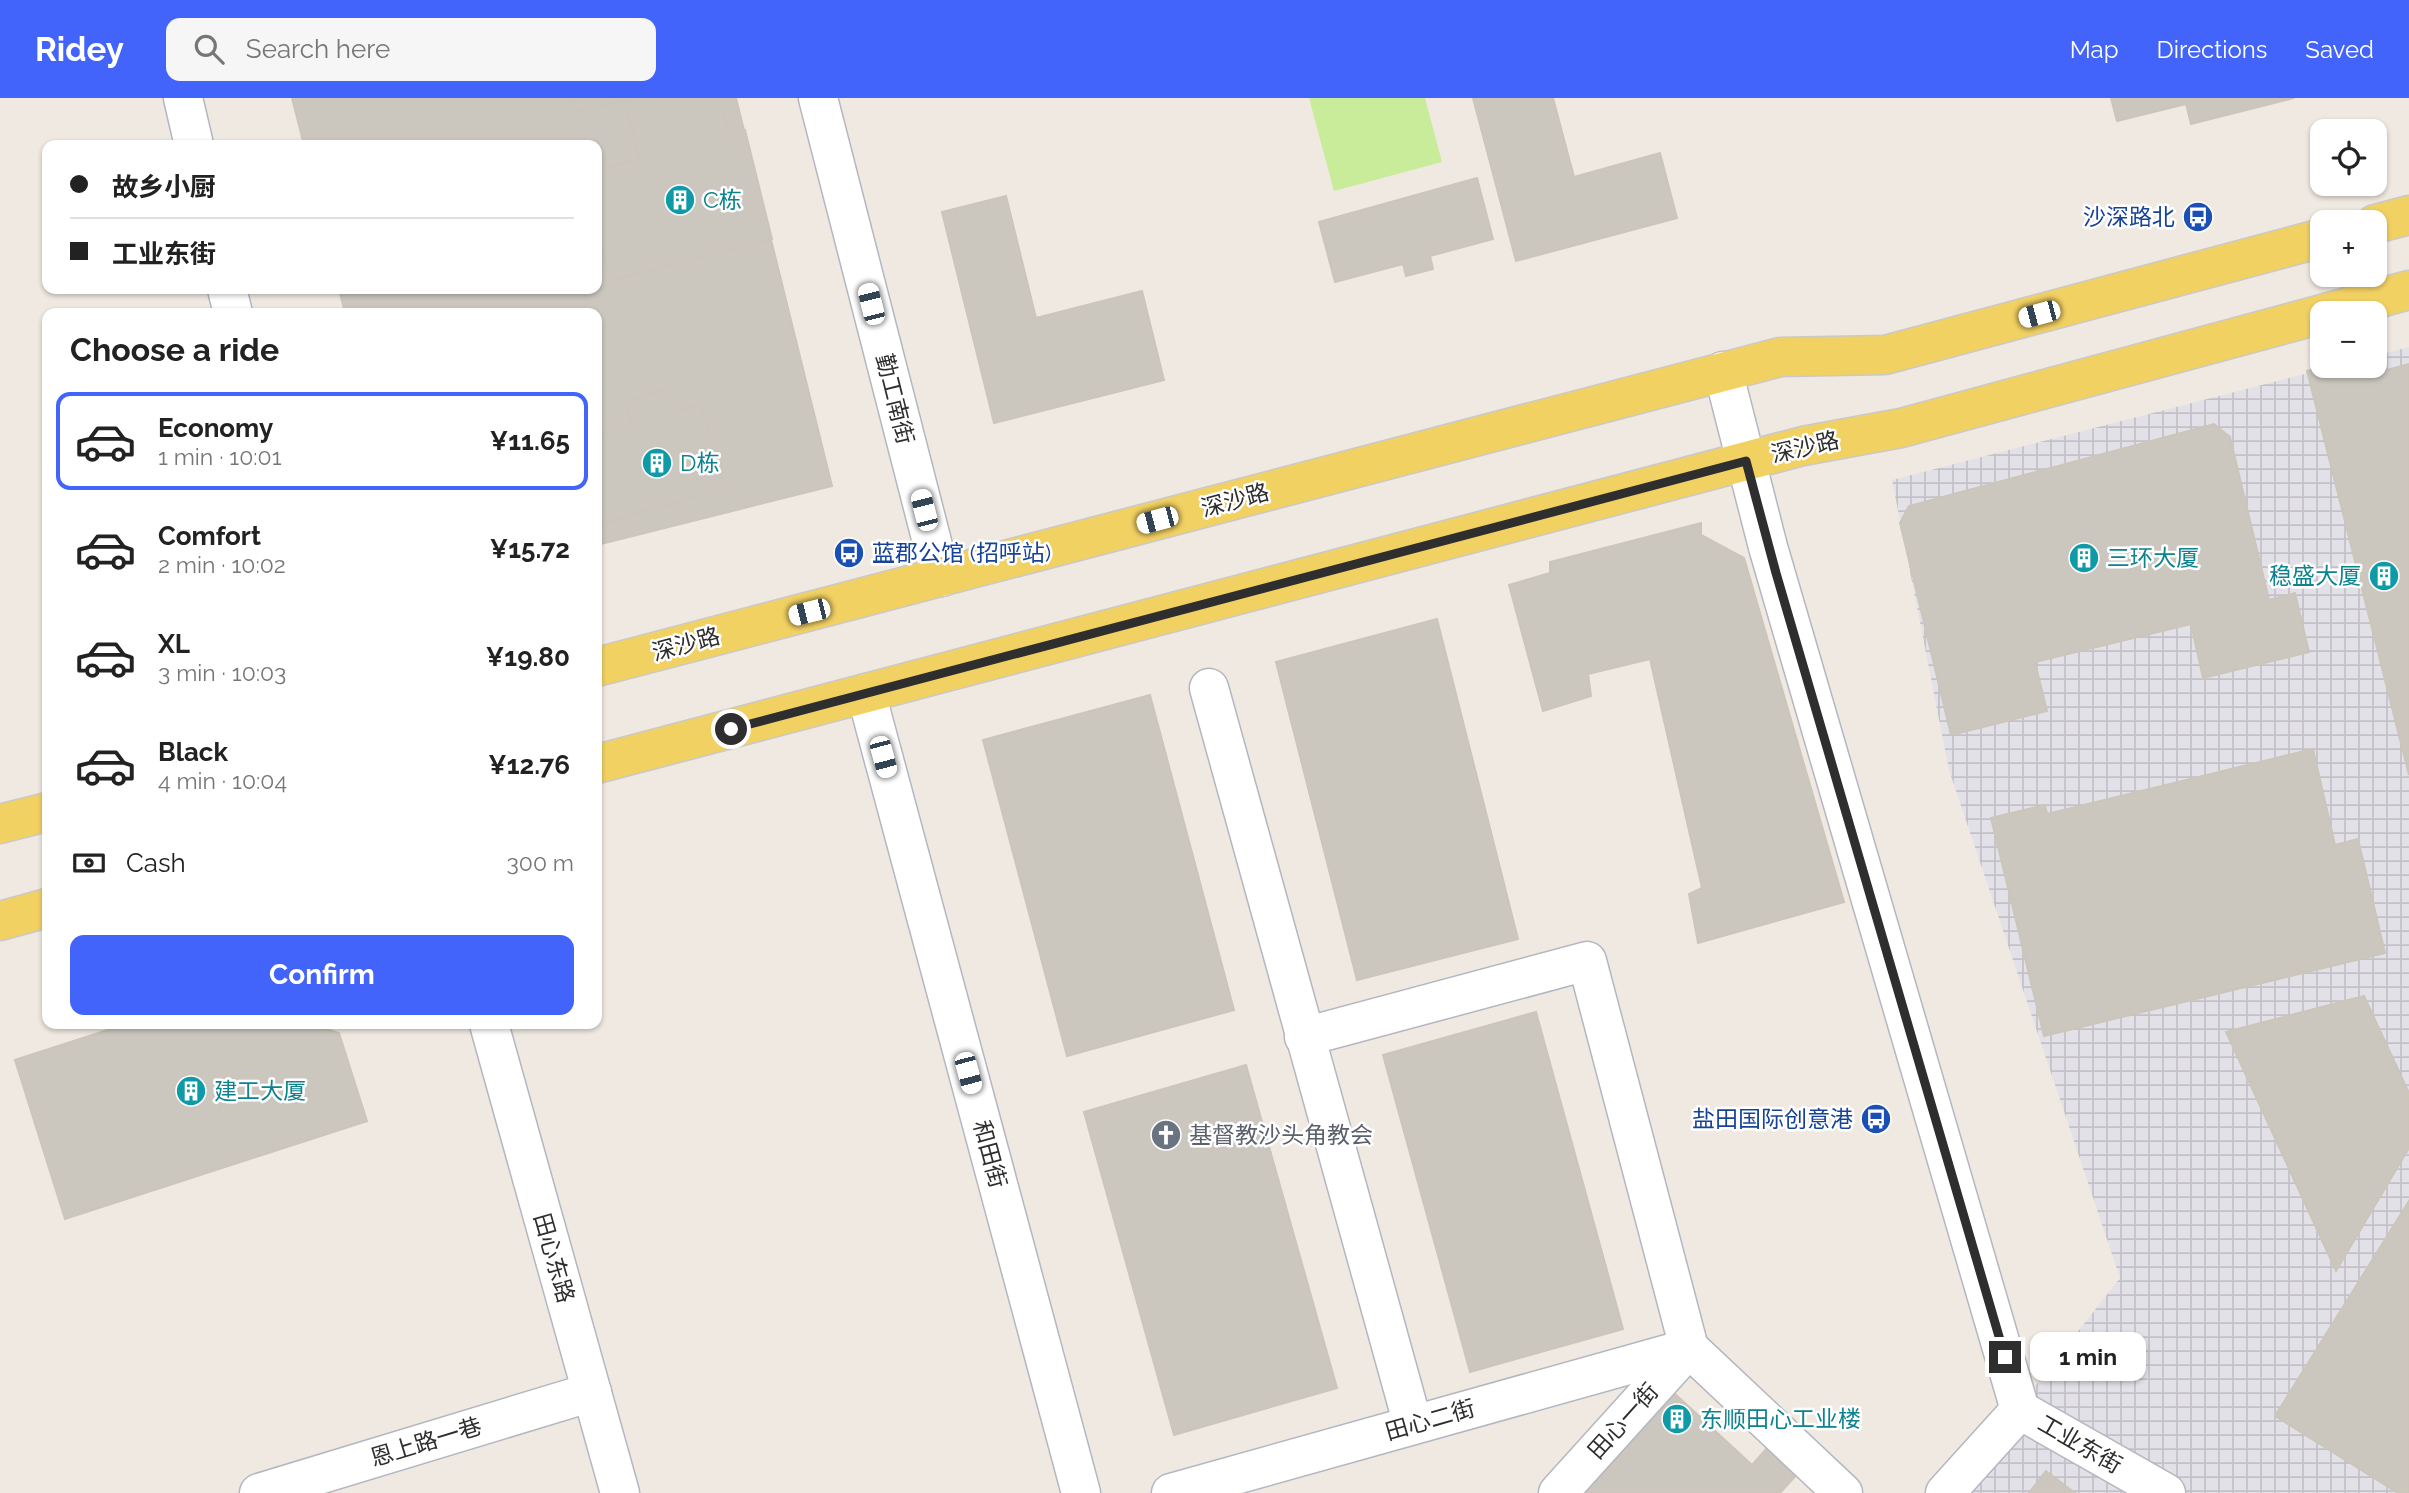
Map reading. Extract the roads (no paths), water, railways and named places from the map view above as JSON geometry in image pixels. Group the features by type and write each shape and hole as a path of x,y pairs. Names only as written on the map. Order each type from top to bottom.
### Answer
{"main road":[{"path":"2387,221 2409,215"},
{"name":"深沙路","path":"602,666 1780,356 1885,355 2310,241"},
{"name":"深沙路","path":"2370,301 2409,290"},
{"name":"深沙路","path":"602,763 1802,446 1901,428 2310,318"},
{"path":"0,824 42,813"},
{"path":"0,921 42,909"}],"street":[{"path":"183,98 193,140"},
{"name":"勤工南街","path":"818,98 941,577"},
{"name":"工业东街","path":"1723,371 1768,547 2020,1410 2166,1493"},
{"path":"1209,688 1413,1425"},
{"name":"和田街","path":"866,693 1082,1493"},
{"path":"1304,1037 1587,961 1689,1348 1843,1493"},
{"name":"田心东路","path":"490,1029 620,1493"},
{"name":"田心二街","path":"1171,1493 1689,1348"},
{"name":"田心一街","path":"1558,1493 1689,1348"},
{"name":"恩上路一巷","path":"260,1493 592,1392"},
{"path":"1945,1493 2020,1410"}],"place":[{"name":"C栋","path":"680,200"},
{"name":"沙深路北","path":"2198,217"},
{"name":"D栋","path":"657,463"},
{"name":"蓝郡公馆 (招呼站)","path":"849,553"},
{"name":"三环大厦","path":"2084,558"},
{"name":"稳盛大厦","path":"2384,576"},
{"name":"建工大厦","path":"191,1091"},
{"name":"盐田国际创意港","path":"1876,1119"},
{"name":"基督教沙头角教会","path":"1166,1135"},
{"name":"东顺田心工业楼","path":"1677,1419"}]}
